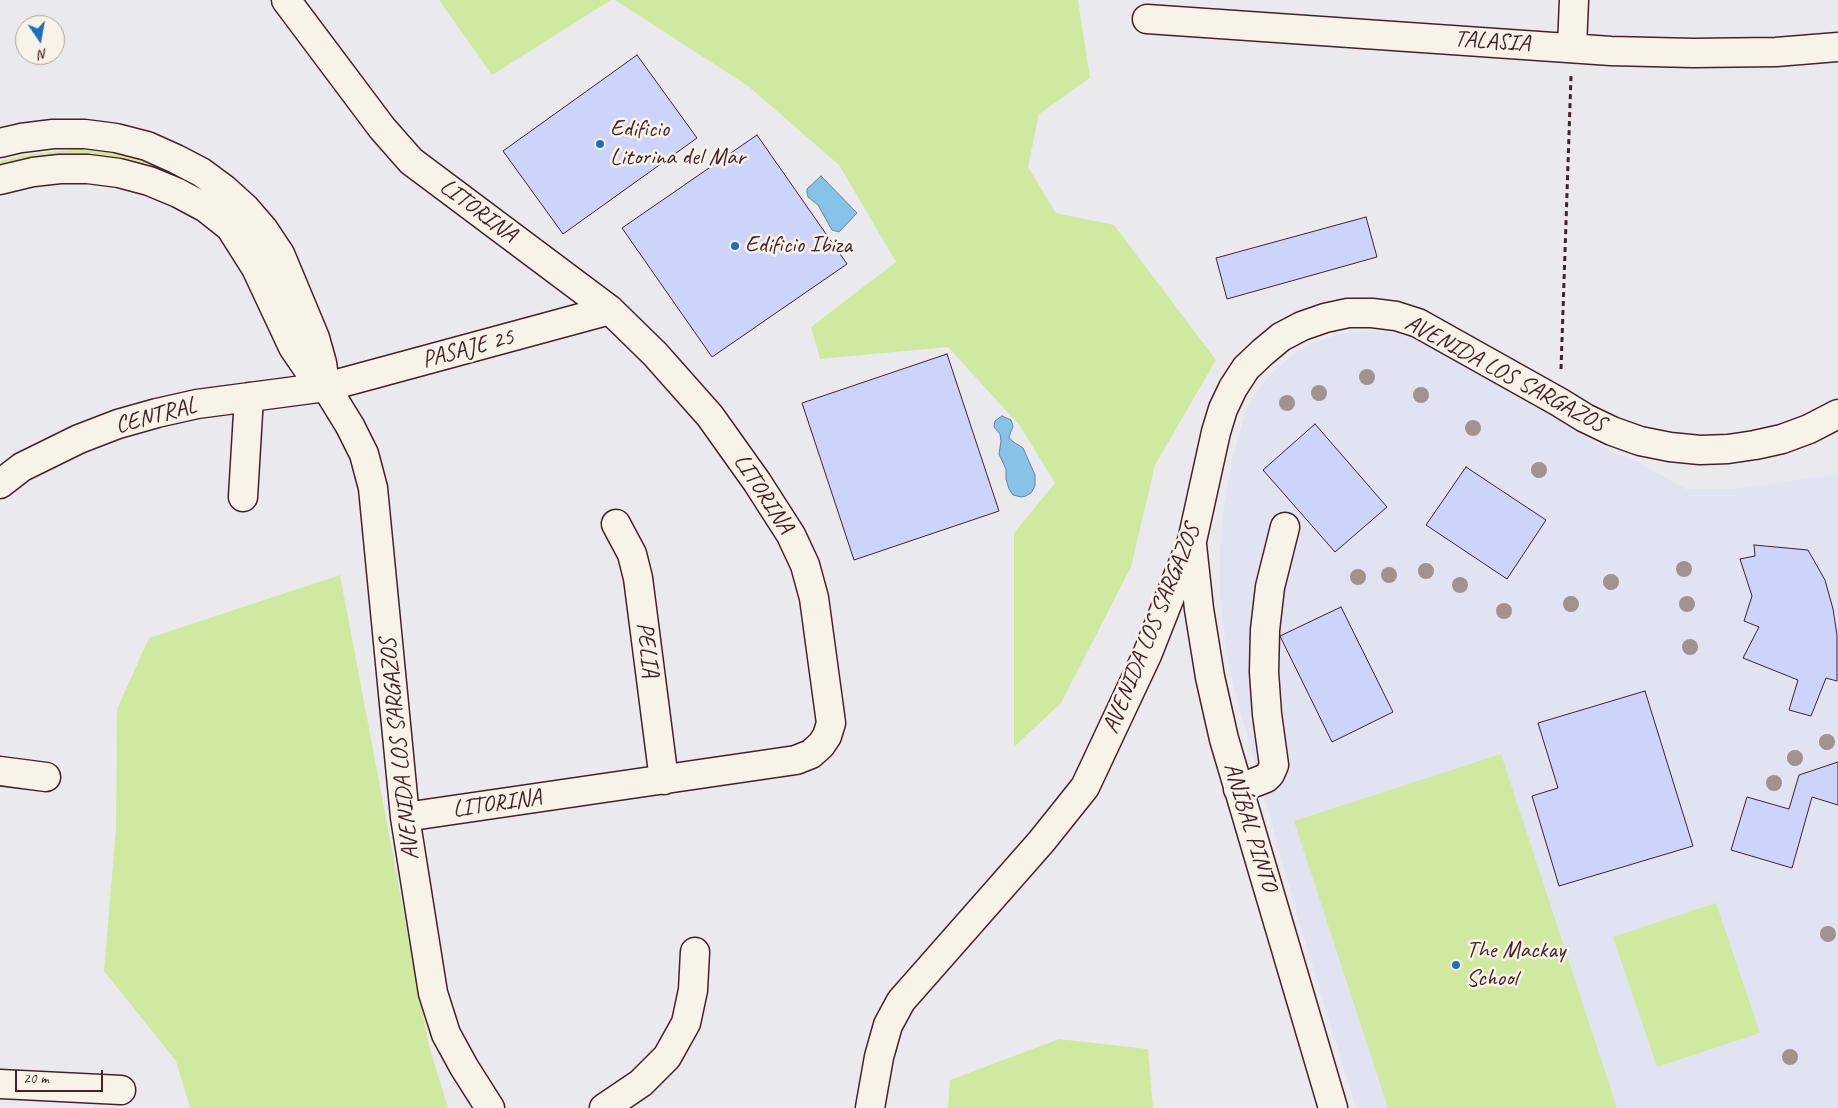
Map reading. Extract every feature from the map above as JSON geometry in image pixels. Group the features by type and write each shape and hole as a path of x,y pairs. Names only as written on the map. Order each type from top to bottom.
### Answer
{"street":[{"name":"LITORINA","path":"286,0 382,128 411,161 610,310 655,354 710,416 757,482 791,535 805,565 814,598 831,723 827,736 811,754 796,760 405,817"},
{"path":"1572,47 1574,0"},
{"name":"TALASIA","path":"1147,19 1611,51 1693,54 1776,52 1838,47"},
{"name":"AVENIDA LOS SARGAZOS","path":"0,143 53,134 85,134 116,138 147,146 176,158 201,172 224,189 245,208 264,230 280,254 315,338 326,387"},
{"name":"AVENIDA LOS SARGAZOS","path":"0,180 33,172 60,169 88,169 119,173 149,181 206,208 230,227 256,268 293,347 308,369 326,387 350,426 364,454 372,488 405,817 433,993 446,1034 490,1108"},
{"name":"PASAJE 25","path":"326,387 610,310"},
{"name":"AVENIDA LOS SARGAZOS","path":"870,1108 878,1057 888,1024 901,1001 1041,842 1085,787 1147,655 1192,541 1216,432 1223,409 1233,388 1246,368 1281,337 1302,326 1325,318 1348,314 1372,313 1396,316 1418,324 1559,402 1584,418 1633,439 1670,447 1700,450 1737,448 1782,439 1809,429 1838,414"},
{"name":"CENTRAL","path":"0,484 22,467 42,456 118,424 197,404 326,387"},
{"path":"244,497 249,397"},
{"name":"PELIA","path":"616,524 632,554 638,578 664,780"},
{"path":"1238,789 1266,778 1274,765 1266,706 1264,672 1265,630 1270,587 1285,527"},
{"name":"ANÍBAL PINTO","path":"1192,541 1199,610 1210,677 1224,739 1333,1108"},
{"path":"0,771 46,777"},
{"path":"604,1108 641,1083 667,1057 686,1023 694,990 696,952"},
{"path":"0,1084 121,1090"}],"path":[{"path":"1559,402 1572,47"}],"shaded area":[{"name":"The Mackay School","path":"1363,331 1388,332 1434,347 1607,449 1636,461 1686,489 1733,489 1838,474 1838,1108 1356,1108 1299,921 1233,685 1225,641 1220,596 1220,550 1224,504 1232,459 1245,414 1254,396 1266,380 1297,352 1315,342 1339,334"}],"green space":[{"path":"439,0 611,0 492,75"},
{"path":"615,0 1078,0 1090,78 1039,114 1028,167 1056,213 1114,225 1216,360 1155,465 1131,567 1061,703 1014,747 1014,533 1055,483 1020,426 948,347 820,359 811,327 896,262 839,165 748,86"},
{"path":"80,149 108,151 153,163 181,175 205,189 253,233 287,296 203,193 180,178 152,167 108,156 81,154 32,158 0,166 0,161 30,154"},
{"path":"340,575 429,1046 448,1108 190,1108 176,1061 104,971 116,828 117,709 149,638"},
{"name":"The Mackay School","path":"1501,754 1617,1108 1388,1108 1294,821"},
{"path":"1716,903 1760,1033 1657,1067 1613,937"},
{"path":"1059,1039 1148,1049 1153,1108 948,1108 950,1080"}],"water":[{"path":"821,176 857,213 839,232 832,230 818,205 808,197 807,189"},
{"path":"1002,416 1011,420 1013,426 1009,437 1023,448 1035,475 1035,486 1031,493 1026,496 1013,495 1006,479 1006,469 999,454 1000,434 994,427 995,421"}],"building":[{"name":"Edificio Litorina del Mar","path":"637,55 697,138 563,234 503,151"},
{"name":"Edificio Ibiza","path":"757,135 847,264 712,357 622,228"},
{"path":"1366,217 1377,257 1227,299 1216,258"},
{"path":"947,354 999,511 854,560 802,403"},
{"path":"1315,424 1387,507 1335,552 1263,470"},
{"path":"1466,467 1546,520 1507,579 1426,525"},
{"path":"1754,545 1808,550 1825,580 1833,609 1837,635 1837,681 1826,678 1811,716 1789,710 1798,680 1743,658 1759,627 1744,621 1752,596 1740,559 1755,556"},
{"path":"1341,607 1393,712 1332,742 1280,636"},
{"path":"1645,691 1693,846 1559,886 1532,796 1558,788 1538,723"},
{"path":"1838,762 1838,805 1812,797 1792,868 1731,850 1747,797 1789,809 1799,775"}],"place":[{"name":"Edificio Litorina del Mar","path":"600,144"},
{"name":"Edificio Ibiza","path":"735,246"},
{"name":"The Mackay School","path":"1456,965"}]}
